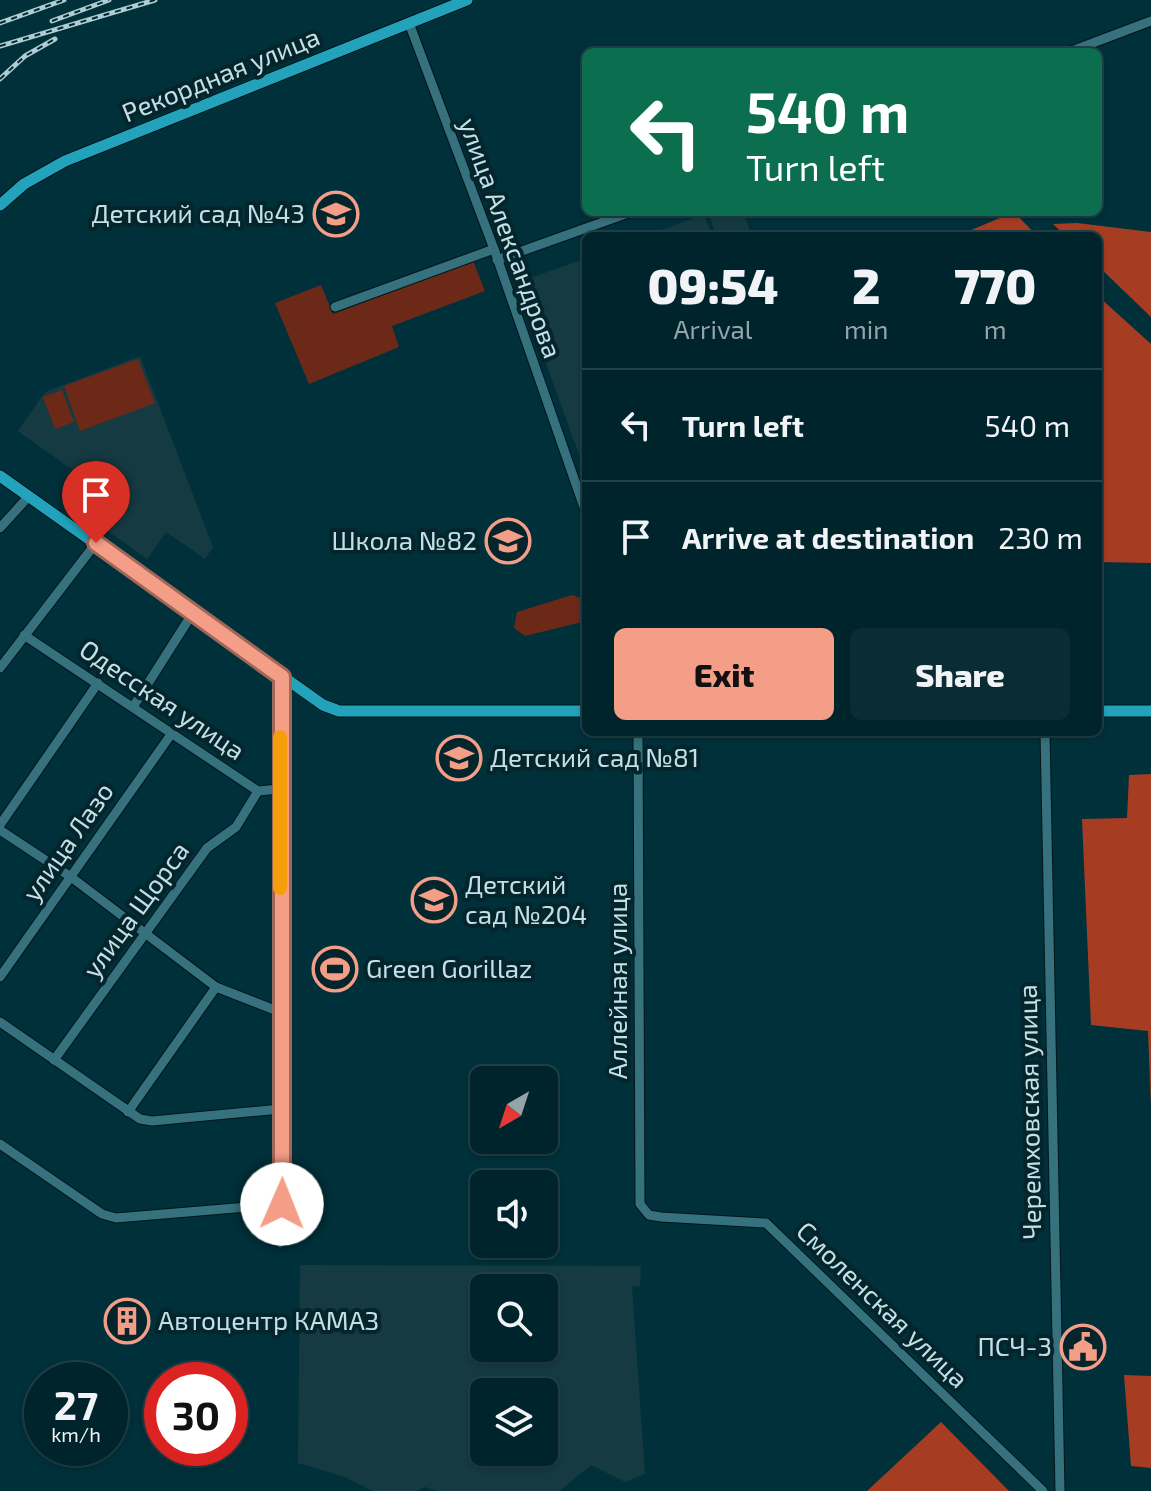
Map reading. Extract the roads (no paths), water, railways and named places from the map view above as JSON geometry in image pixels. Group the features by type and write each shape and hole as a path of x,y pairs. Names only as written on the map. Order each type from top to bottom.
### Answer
{"main road":[{"name":"Рекордная улица","path":"0,205 24,184 65,161 467,0"},
{"path":"0,476 323,705 339,711 582,711"},
{"path":"1102,711 1151,711"}],"street":[{"path":"1080,48 1151,21"},
{"name":"улица Александрова","path":"409,23 582,502"},
{"path":"335,307 618,216"},
{"path":"0,528 29,496"},
{"path":"0,668 60,594 96,543"},
{"path":"133,707 194,611"},
{"name":"Одесская улица","path":"24,635 258,791 279,789"},
{"path":"280,1243 279,789 282,677"},
{"path":"98,683 0,828 71,877 216,987 280,1012"},
{"name":"улица Лазо","path":"0,977 172,733"},
{"name":"Аллейная улица","path":"638,736 640,1204 649,1215 661,1217"},
{"name":"Черемховская улица","path":"1045,736 1060,1491"},
{"name":"улица Щорса","path":"54,1060 207,848 236,827 258,791"},
{"path":"128,1112 216,987"},
{"path":"0,1022 128,1112 152,1121 281,1109"},
{"path":"0,1144 102,1214 116,1218 282,1204"},
{"name":"Смоленская улица","path":"661,1217 766,1223 1043,1491"}],"railway":[{"path":"0,23 64,0"},
{"path":"52,21 109,0"},
{"path":"0,46 155,0"},
{"path":"0,79 25,56 55,39"}],"place":[{"name":"Детский сад №43","path":"336,214"},
{"name":"Школа №82","path":"508,541"},
{"name":"Детский сад №81","path":"459,758"},
{"name":"Детский сад №204","path":"434,900"},
{"name":"Green Gorillaz","path":"335,969"},
{"name":"Автоцентр КАМАЗ","path":"127,1321"},
{"name":"ПСЧ-3","path":"1083,1347"}]}
